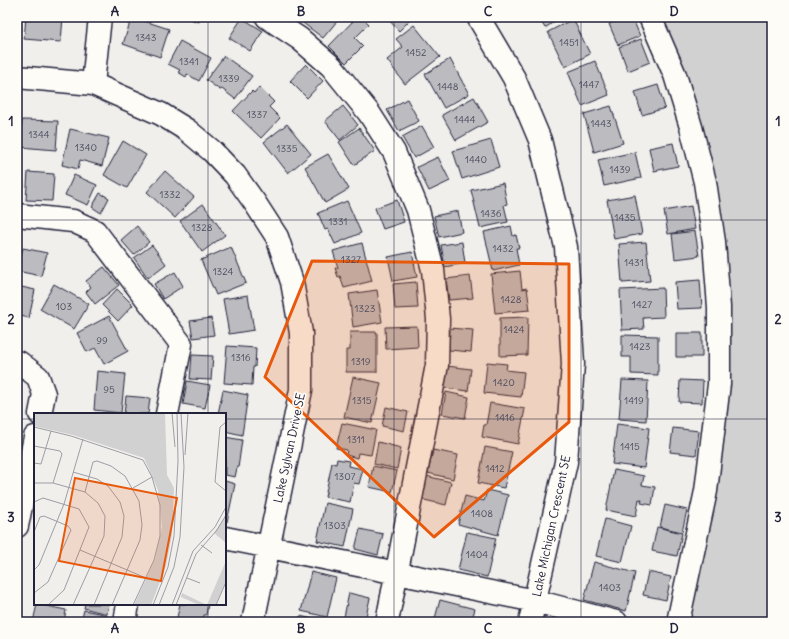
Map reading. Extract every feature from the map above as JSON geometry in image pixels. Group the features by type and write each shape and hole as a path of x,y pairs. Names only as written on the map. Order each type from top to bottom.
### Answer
{"street":[{"path":"93,84 100,17"},
{"path":"267,17 300,39 331,66 369,112 394,152 418,210 433,270 438,318 436,365 387,622"},
{"name":"Lake Michigan Crescent SE","path":"478,17 514,78 540,140 566,247 573,364 566,462 530,622"},
{"path":"650,17 675,76 691,127 705,182 714,242 719,308 719,384 706,491 678,622"},
{"name":"Lake Sylvan Drive SE","path":"17,77 93,84 161,114 187,130 212,151 235,175 277,237 292,282 301,332 301,390 253,622"},
{"path":"17,215 73,221 95,231 181,344 167,413"},
{"path":"17,362 38,377 44,394 40,413"},
{"path":"17,526 34,442"},
{"path":"226,538 535,601 616,622"},
{"path":"125,622 128,605"}],"highlighted area":[{"path":"312,261 569,264 569,422 434,537 265,377"}],"shaded area":[{"path":"663,17 771,17 772,622 685,622 726,401 688,83"}],"building":[{"path":"17,17 19,17 18,34 17,34"},
{"path":"26,17 63,17 61,42 24,39"},
{"path":"132,17 169,29 160,57 123,44"},
{"path":"184,17 200,17 199,22"},
{"path":"308,17 334,17 338,20 323,38 303,23"},
{"path":"357,17 362,17 369,24 355,38 363,46 346,63 329,46"},
{"path":"386,17 413,17 399,31"},
{"path":"538,17 561,17 545,28"},
{"path":"625,17 632,17 640,36 618,45 609,24"},
{"path":"242,18 263,31 250,51 229,38"},
{"path":"573,19 590,54 565,67 548,32"},
{"path":"414,25 440,57 405,84 387,60 403,47 396,39"},
{"path":"641,39 650,62 628,71 619,47"},
{"path":"180,41 211,58 199,81 187,74 186,77 178,72 180,70 168,64"},
{"path":"224,56 252,76 235,99 222,89 220,90 206,80"},
{"path":"450,59 469,94 444,108 425,74"},
{"path":"595,61 609,95 582,106 568,72"},
{"path":"306,64 323,81 307,98 290,81"},
{"path":"658,85 665,108 642,115 635,92"},
{"path":"259,87 274,102 269,107 280,118 261,138 233,111 252,91 254,93"},
{"path":"474,97 488,122 456,140 442,115"},
{"path":"407,99 419,121 399,131 387,110"},
{"path":"343,106 358,125 340,140 325,121"},
{"path":"611,106 623,143 594,152 584,114"},
{"path":"22,120 58,121 56,150 20,147"},
{"path":"287,124 311,154 288,173 264,142"},
{"path":"422,126 434,147 414,158 402,137"},
{"path":"359,128 375,151 354,165 339,142"},
{"path":"70,129 109,138 102,166 80,160 78,169 62,165"},
{"path":"491,140 499,167 462,179 453,151"},
{"path":"123,141 146,155 127,188 104,175"},
{"path":"673,143 678,166 654,171 649,148"},
{"path":"635,152 641,178 604,186 598,160"},
{"path":"328,154 349,189 325,203 305,167"},
{"path":"438,157 450,181 429,191 417,167"},
{"path":"165,171 194,197 175,218 147,192"},
{"path":"28,172 54,174 52,201 26,200"},
{"path":"74,175 97,185 88,205 65,195"},
{"path":"503,183 507,204 504,205 508,222 480,228 471,190"},
{"path":"100,193 109,198 101,213 92,207"},
{"path":"635,195 642,234 614,239 607,200"},
{"path":"397,200 404,222 383,229 375,208"},
{"path":"347,201 361,233 335,244 328,229 325,230 318,213"},
{"path":"203,204 225,235 202,252 180,221"},
{"path":"691,206 695,229 668,234 664,211"},
{"path":"458,211 462,232 439,237 434,216"},
{"path":"137,226 149,242 134,255 121,240"},
{"path":"511,226 513,236 516,235 519,248 516,248 519,265 493,271 484,232"},
{"path":"695,231 699,256 675,259 672,234"},
{"path":"462,242 465,263 445,267 441,245"},
{"path":"646,242 650,281 622,283 619,244"},
{"path":"362,243 372,281 344,288 340,276 338,277 335,268 338,268 333,251"},
{"path":"152,245 166,264 148,278 134,258"},
{"path":"231,247 246,283 216,295 201,260"},
{"path":"23,248 47,253 41,276 17,271"},
{"path":"412,252 417,277 393,281 388,257"},
{"path":"104,267 119,285 95,304 86,292 91,287 86,281"},
{"path":"520,271 522,289 527,288 530,310 495,313 491,274"},
{"path":"175,272 183,286 163,299 154,284"},
{"path":"470,276 473,298 449,300 446,279"},
{"path":"700,280 702,308 677,309 675,282"},
{"path":"416,282 418,308 395,309 393,284"},
{"path":"54,284 89,304 74,329 40,309"},
{"path":"17,286 35,290 29,318 17,315"},
{"path":"663,288 664,317 643,318 644,329 622,330 620,290"},
{"path":"117,289 133,305 118,321 102,305"},
{"path":"377,290 382,322 353,327 349,294"},
{"path":"248,295 254,330 229,334 223,299"},
{"path":"109,316 128,351 104,364 95,348 87,352 77,333"},
{"path":"528,317 527,355 500,356 500,318"},
{"path":"211,318 214,335 193,338 190,321"},
{"path":"417,326 418,347 386,349 385,327"},
{"path":"450,328 473,330 471,352 449,350"},
{"path":"350,332 377,332 377,372 346,372 346,350 350,350"},
{"path":"676,333 702,333 702,357 676,357"},
{"path":"622,335 658,336 658,375 631,374 631,357 622,357"},
{"path":"227,346 256,348 252,385 224,383"},
{"path":"192,355 213,356 211,380 190,379"},
{"path":"487,362 507,364 506,370 524,372 521,397 484,393"},
{"path":"447,366 471,369 468,391 444,388"},
{"path":"97,371 125,374 121,413 94,410"},
{"path":"353,377 381,383 372,423 344,417"},
{"path":"622,380 648,381 646,421 619,419"},
{"path":"680,380 703,381 702,403 679,402"},
{"path":"187,381 210,385 205,408 183,404"},
{"path":"223,390 248,395 242,435 226,431 226,413 218,413"},
{"path":"446,392 469,397 465,418 442,414"},
{"path":"126,396 150,398 148,413 124,413"},
{"path":"490,403 525,409 518,444 482,437"},
{"path":"386,407 408,412 404,431 382,426"},
{"path":"342,423 376,430 371,455 358,453 357,458 346,455 347,450 336,448"},
{"path":"617,424 649,428 644,468 612,464"},
{"path":"673,428 699,431 696,455 670,452"},
{"path":"226,437 242,440 238,468 235,477 226,475"},
{"path":"378,442 401,448 397,469 374,464"},
{"path":"485,447 512,452 504,488 478,483"},
{"path":"433,450 458,455 453,479 428,473"},
{"path":"337,459 349,461 348,466 363,469 359,484 354,483 350,502 325,497 332,463 336,464"},
{"path":"373,466 397,471 392,492 369,487"},
{"path":"614,470 644,476 642,485 655,487 652,505 641,503 642,500 639,499 636,516 606,510"},
{"path":"426,476 451,482 446,505 420,499"},
{"path":"226,481 235,484 226,522"},
{"path":"487,490 508,495 498,535 458,524 465,496 484,501"},
{"path":"325,503 353,509 345,547 317,541"},
{"path":"665,505 687,510 682,532 660,527"},
{"path":"605,519 631,526 622,562 596,556"},
{"path":"657,527 682,533 677,556 652,551"},
{"path":"360,529 383,534 378,555 355,549"},
{"path":"467,532 496,538 487,577 458,570"},
{"path":"594,562 635,573 626,611 584,600"},
{"path":"311,572 336,578 327,617 301,611"},
{"path":"648,572 671,577 666,600 643,595"},
{"path":"349,593 370,598 365,621 344,617"},
{"path":"440,600 475,609 471,622 434,622"},
{"path":"37,605 66,610 64,622 33,622"},
{"path":"85,605 109,605 107,614 84,608"},
{"path":"180,605 208,605 206,615 204,615 202,622 176,622"},
{"path":"84,610 107,615 105,622 81,622"},
{"path":"300,616 327,622 299,622"}]}
